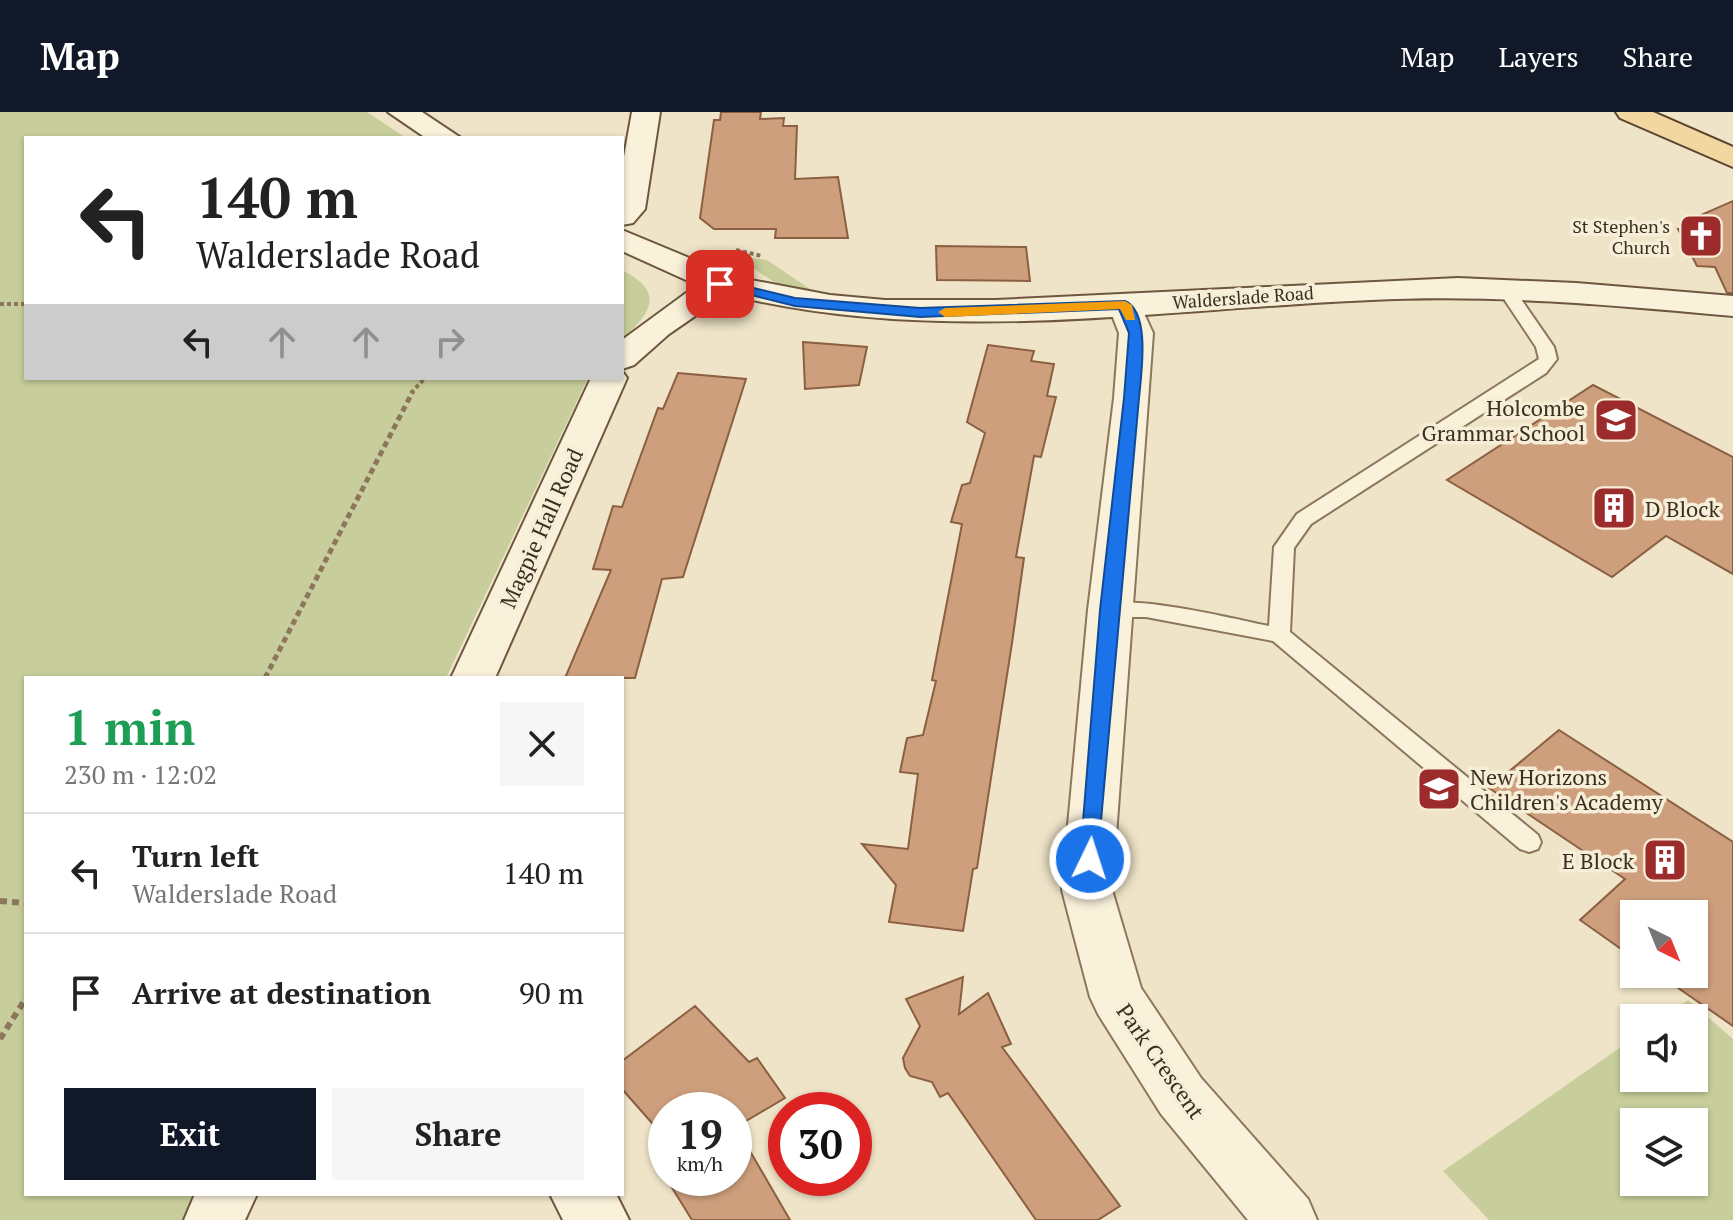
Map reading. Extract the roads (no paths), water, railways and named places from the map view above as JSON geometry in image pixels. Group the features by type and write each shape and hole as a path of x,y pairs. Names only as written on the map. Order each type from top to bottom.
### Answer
{"main road":[{"path":"1630,112 1733,158"}],"street":[{"path":"402,112 444,136"},
{"path":"624,214 630,209 646,112"},
{"name":"Walderslade Road","path":"624,240 720,284 795,302 920,313 1125,305 1408,288 1506,290 1733,306"},
{"path":"624,356 657,327 720,284"},
{"name":"Park Crescent","path":"1125,305 1136,333 1109,610 1087,890 1117,997 1181,1096 1287,1220"},
{"name":"Magpie Hall Road","path":"474,676 608,380"},
{"path":"214,1220 226,1196"},
{"path":"581,1196 599,1220"}],"lane":[{"path":"1279,635 1284,547 1304,519 1540,369 1548,359 1545,347 1506,290"},
{"path":"1109,610 1146,610 1279,635 1529,842"}],"place":[{"name":"St Stephen's Church","path":"1701,236"},
{"name":"Holcombe Grammar School","path":"1616,420"},
{"name":"D Block","path":"1614,508"},
{"name":"New Horizons Children's Academy","path":"1439,789"},
{"name":"E Block","path":"1665,860"}]}
